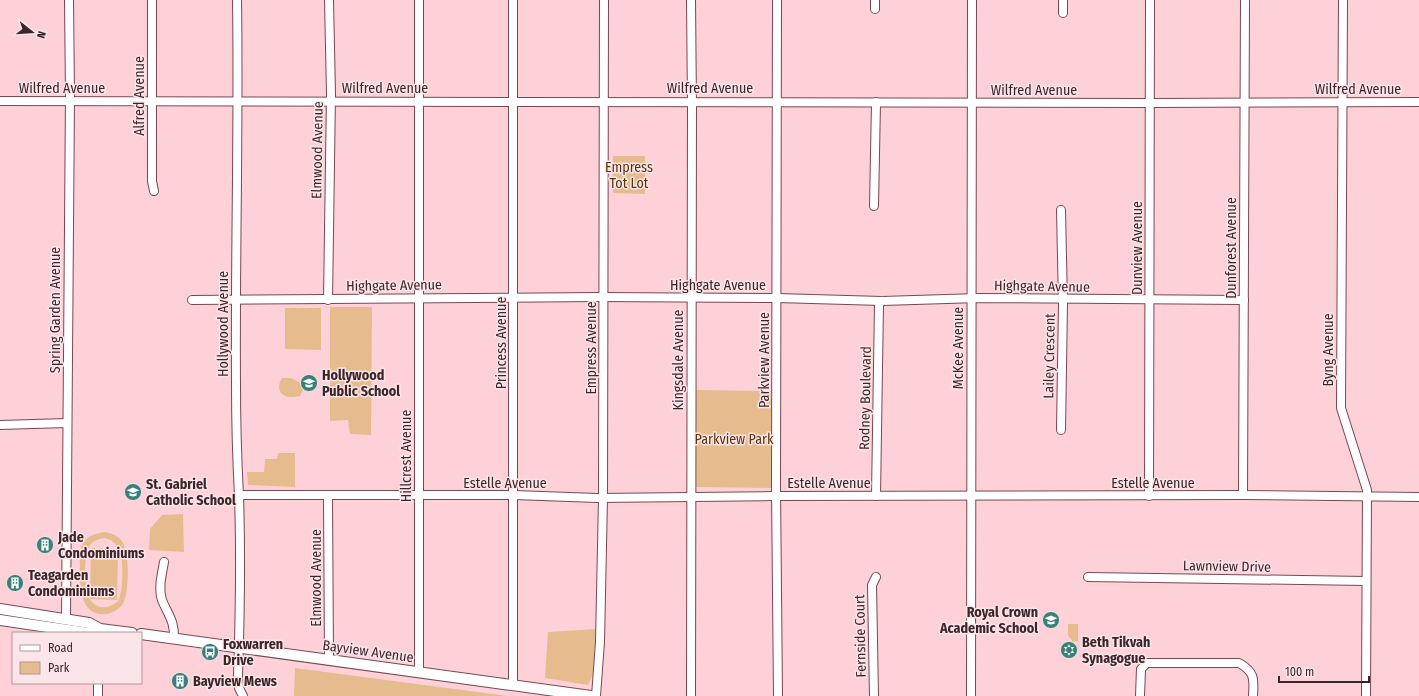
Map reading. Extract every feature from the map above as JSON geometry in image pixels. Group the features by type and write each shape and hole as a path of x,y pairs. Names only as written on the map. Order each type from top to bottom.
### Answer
{"main road":[{"path":"0,609 90,623 100,631 116,632"},
{"path":"32,625 48,621 62,623 66,619"},
{"path":"0,620 81,632"},
{"name":"Bayview Avenue","path":"142,634 591,696"}],"street":[{"name":"Spring Garden Avenue","path":"66,619 70,102 69,0"},
{"name":"Alfred Avenue","path":"152,0 152,181 154,191"},
{"name":"Hollywood Avenue","path":"237,0 238,101 235,299 236,460 239,495 239,648"},
{"name":"Elmwood Avenue","path":"328,300 331,101 329,0"},
{"name":"Hillcrest Avenue","path":"419,0 419,672"},
{"name":"Princess Avenue","path":"513,685 514,0"},
{"name":"Empress Avenue","path":"596,696 600,642 602,498 604,0"},
{"name":"Kingsdale Avenue","path":"690,0 692,101 691,696"},
{"name":"Parkview Avenue","path":"777,0 776,496 778,696"},
{"path":"875,0 875,9"},
{"name":"McKee Avenue","path":"971,696 970,496 972,298 972,0"},
{"path":"1063,0 1063,13"},
{"name":"Dunview Avenue","path":"1149,496 1150,0"},
{"name":"Dunforest Avenue","path":"1243,495 1245,0"},
{"name":"Byng Avenue","path":"1343,0 1341,408 1366,483 1366,696"},
{"name":"Wilfred Avenue","path":"0,101 1419,102"},
{"path":"874,206 876,102"},
{"name":"Lailey Crescent","path":"1060,210 1063,300 1061,430"},
{"name":"Highgate Avenue","path":"192,300 328,300 419,297 777,298 882,301 972,298 1063,300 1244,300"},
{"name":"Rodney Boulevard","path":"876,496 880,304 882,301"},
{"path":"0,424 67,423"},
{"name":"Estelle Avenue","path":"239,495 514,495 602,498 1243,495 1419,497"},
{"name":"Elmwood Avenue","path":"328,496 329,660"},
{"path":"164,562 160,588 162,600 174,624 174,638"},
{"name":"Fernside Court","path":"874,696 872,585 876,577"},
{"name":"Lawnview Drive","path":"1088,577 1366,581"},
{"path":"239,648 239,688 243,696"},
{"path":"1140,696 1141,669 1147,663 1239,663 1247,668 1254,677 1253,696"},
{"path":"98,684 98,696"}],"green space":[{"name":"Empress Tot Lot","path":"613,156 645,156 645,194 613,193"},
{"path":"330,307 372,307 371,435 350,434 348,420 330,421"},
{"path":"285,308 321,308 321,350 285,349"},
{"path":"282,378 291,378 299,382 303,390 300,396 290,397 282,394 279,388"},
{"name":"Parkview Park","path":"696,390 772,391 772,488 695,487"},
{"path":"278,453 295,453 295,487 248,485 247,472 264,472 265,459 277,459"},
{"path":"183,514 184,552 149,550 150,529 162,515"},
{"path":"105,532 118,537 124,545 128,582 125,600 122,605 113,612 98,614 91,611 87,606 81,592 80,551 86,539 95,534","holes":["104,538 111,540 120,549 121,554 122,575 120,597 113,605 101,607 93,603 88,593 85,576 87,552 93,542"]},
{"path":"91,548 118,549 117,600 90,599"},
{"path":"1068,624 1078,624 1078,641 1073,642 1068,635"},
{"path":"596,629 593,674 588,685 545,678 548,632"},
{"path":"295,668 508,696 294,696"}],"place":[{"name":"Hollywood Public School","path":"309,383"},
{"name":"St. Gabriel Catholic School","path":"133,492"},
{"name":"Jade Condominiums","path":"45,545"},
{"name":"Teagarden Condominiums","path":"15,583"},
{"name":"Royal Crown Academic School","path":"1051,620"},
{"name":"Beth Tikvah Synagogue","path":"1069,650"},
{"name":"Foxwarren Drive","path":"210,652"},
{"name":"Bayview Mews","path":"180,681"}]}
